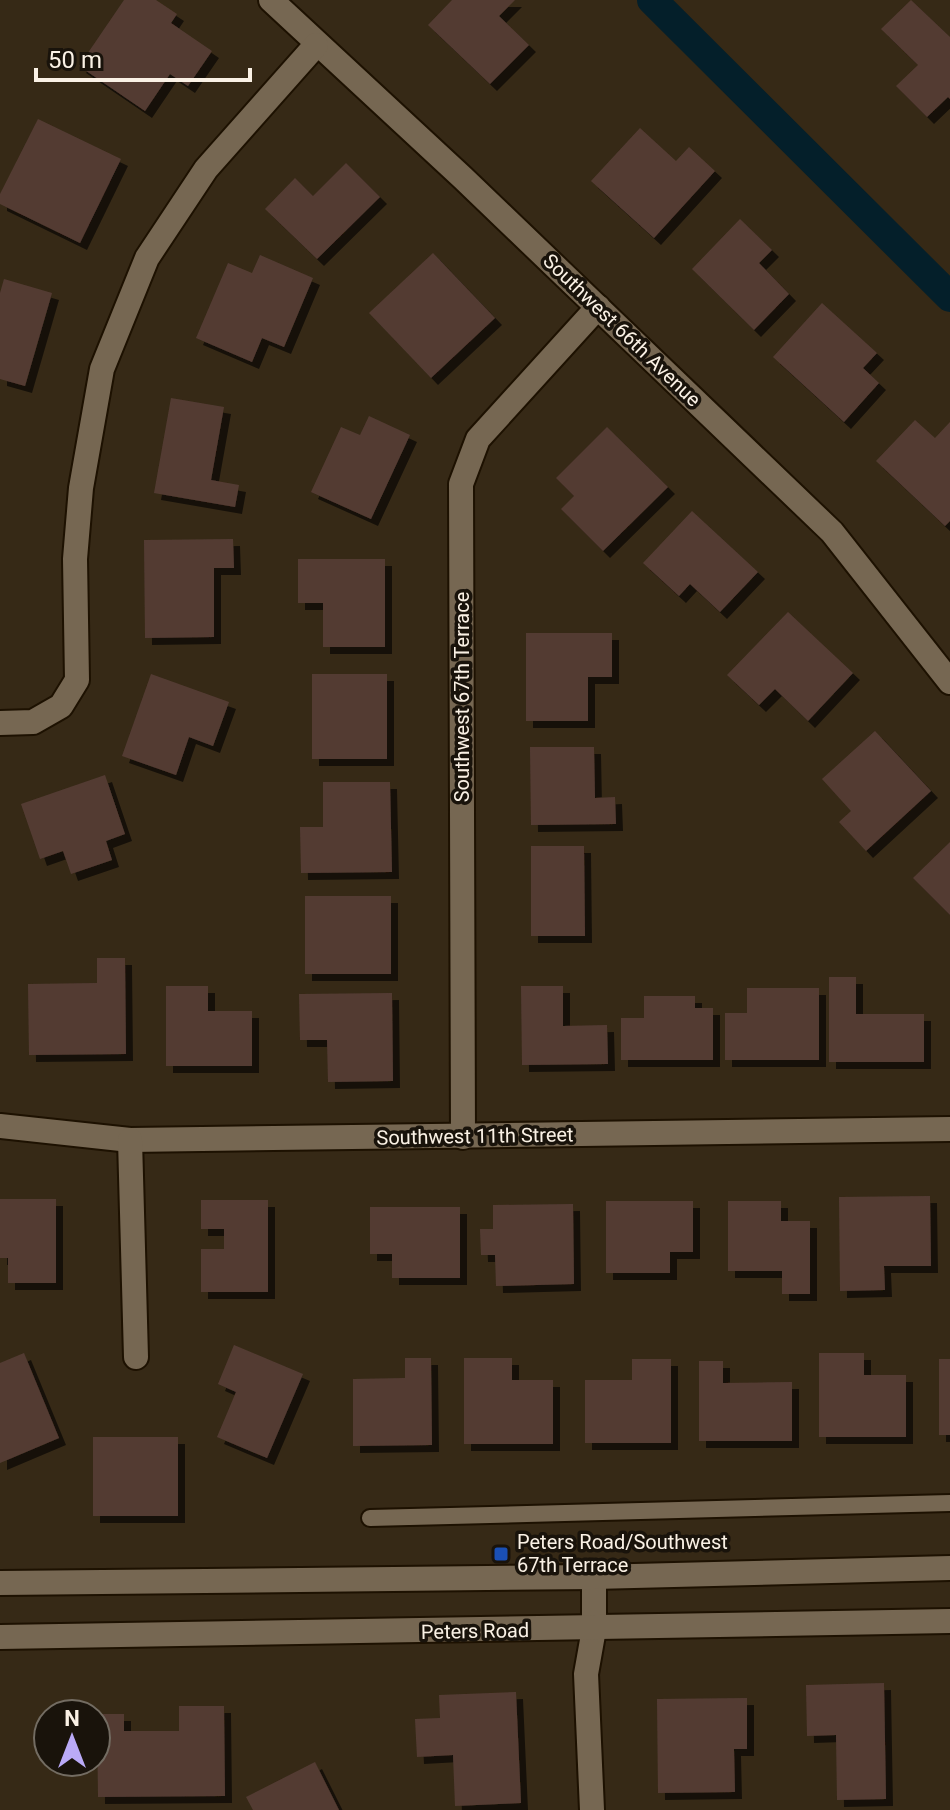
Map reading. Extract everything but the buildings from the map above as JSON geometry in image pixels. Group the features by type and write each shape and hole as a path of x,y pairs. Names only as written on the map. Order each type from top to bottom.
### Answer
{"street":[{"name":"Southwest 66th Avenue","path":"271,0 316,45 463,178 832,532 950,682"},
{"path":"0,723 33,722 61,706 77,680 75,559 81,488 102,369 147,258 206,169 316,45"},
{"name":"Southwest 67th Terrace","path":"463,1137 461,484 478,439 598,307"},
{"name":"Southwest 11th Street","path":"0,1126 130,1140 950,1129"},
{"path":"130,1140 136,1357"},
{"path":"0,1583 594,1577 950,1568"},
{"path":"592,1810 586,1674 594,1629 594,1577"},
{"name":"Peters Road","path":"0,1637 950,1621"}],"lane":[{"path":"370,1518 950,1503"}],"waterway":[{"path":"652,0 950,297"}],"place":[{"name":"Peters Road/Southwest 67th Terrace","path":"501,1554"}]}
